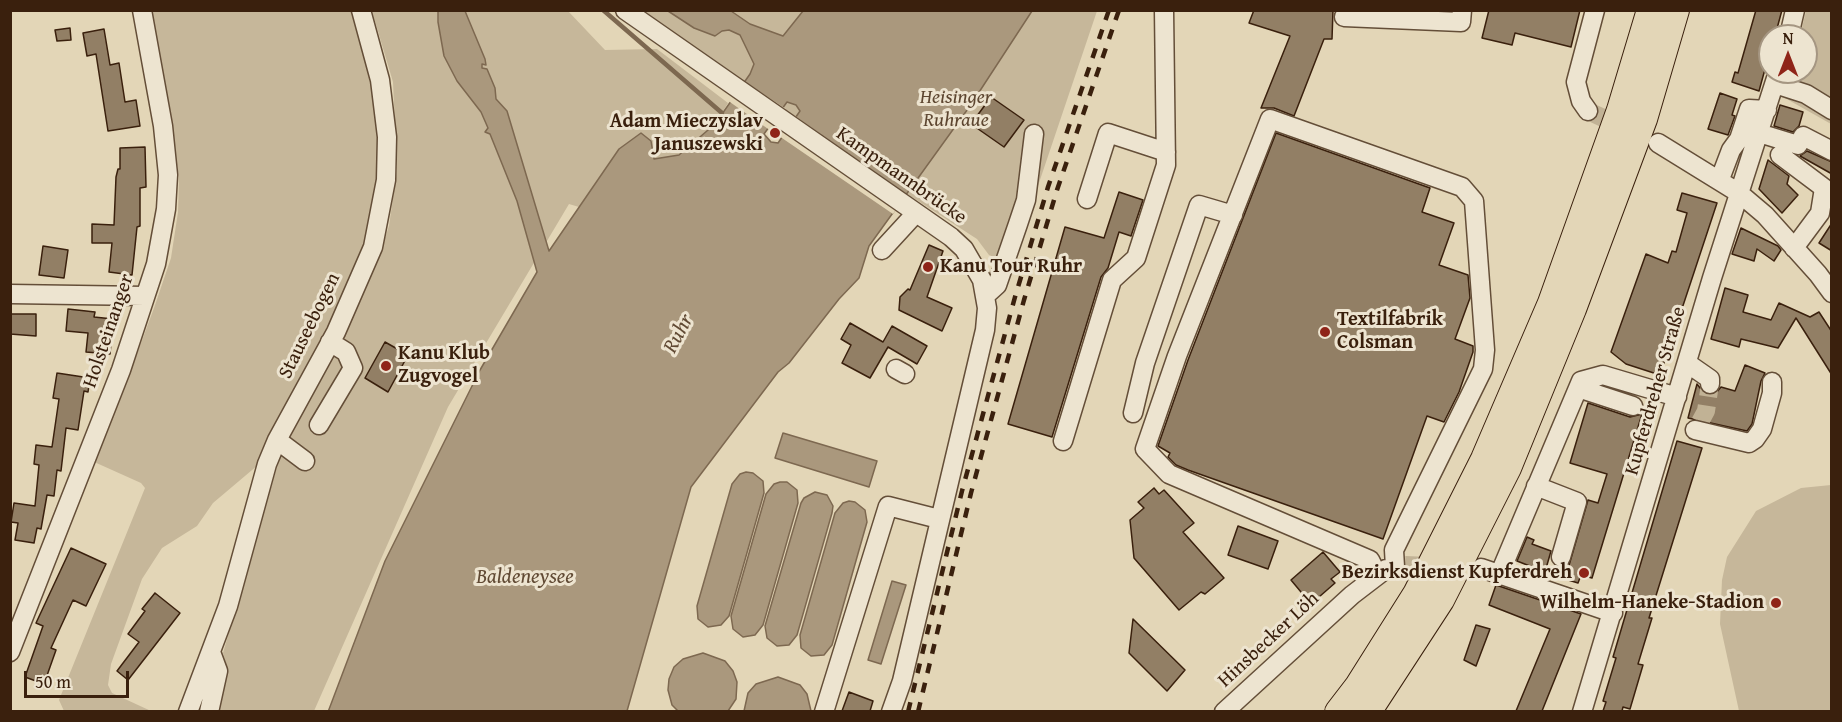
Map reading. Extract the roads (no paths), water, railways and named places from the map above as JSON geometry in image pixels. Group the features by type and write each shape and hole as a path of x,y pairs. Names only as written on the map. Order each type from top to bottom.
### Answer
{"highway":[{"path":"1338,711 1358,686 1416,594 1484,459 1551,303 1620,111 1650,10"},
{"path":"1368,711 1441,600 1508,468 1573,309 1644,119 1676,10"}],"street":[{"name":"Holsteinanger","path":"10,652 121,370 156,264 168,175 142,10"},
{"name":"Stauseebogen","path":"188,711 228,606 256,496 277,440 330,342 373,247 386,180 387,137 383,93 361,10"},
{"name":"Kampmannbrücke","path":"625,10 964,249 979,272 986,295 985,330 902,681 891,711"},
{"path":"1063,441 1112,280 1136,258 1166,165 1164,10"},
{"path":"1344,17 1461,22 1462,10"},
{"path":"1588,111 1581,101 1576,82 1596,10"},
{"name":"Kupferdreher Straße","path":"1582,711 1759,133 1758,109 1773,84"},
{"name":"Kupferdreher Straße","path":"1788,84 1832,110"},
{"path":"1720,179 1731,150 1758,109"},
{"name":"Hinsbecker Löh","path":"1224,711 1377,574 1400,566 1394,550 1483,369 1485,350 1474,201 1462,187 1269,119 1233,215"},
{"path":"1759,133 1798,145 1803,136 1832,151"},
{"path":"986,295 997,285 1026,200 1034,134"},
{"path":"1087,199 1108,134 1166,153"},
{"path":"1658,143 1720,179 1739,193 1764,215 1832,293"},
{"path":"1780,156 1824,188 1820,213 1794,248"},
{"path":"1133,413 1145,363 1199,205 1233,215 1177,356 1145,449 1168,474 1370,560 1377,574"},
{"path":"882,250 908,208"},
{"path":"10,294 145,296"},
{"path":"319,425 353,368 345,352 330,342"},
{"path":"1687,363 1710,379 1710,384"},
{"path":"1500,573 1581,381 1604,375 1677,397"},
{"path":"1667,431 1697,426 1749,443 1762,429 1772,393 1772,382"},
{"path":"1578,388 1633,406"},
{"path":"277,440 305,460"},
{"path":"1536,486 1577,502 1561,557"},
{"path":"824,711 888,506 939,519"},
{"path":"1481,568 1613,614"},
{"name":"Stauseebogen","path":"209,711 218,671 211,652"}],"water":[{"path":"438,11 465,11 485,59 486,65 482,64 482,68 487,69 495,88 496,99 507,111 549,251 619,149 641,133 651,141 654,159 679,155 715,124 750,74 754,64 740,35 729,30 722,31 715,36 694,28 668,11 731,11 750,24 783,36 803,11 1032,11 970,106 869,246 859,278 839,299 789,363 778,372 691,487 627,711 328,712 385,561 480,370 537,272 517,201 490,134 485,132 488,128 481,112 457,81 444,56","holes":["787,102 796,105 800,111 778,143 771,142 764,134"]},
{"path":"783,433 877,461 869,487 775,458"},
{"path":"753,473 763,481 764,493 729,616 721,625 708,627 698,619 697,606 732,484 740,474"},
{"path":"787,482 797,490 798,503 763,625 755,635 743,637 733,629 731,616 766,494 774,484"},
{"path":"815,492 827,495 833,506 832,513 797,635 789,645 777,646 767,638 765,626 801,503 804,498"},
{"path":"855,502 865,510 867,522 832,645 824,655 811,656 801,648 800,635 835,513 843,503"},
{"path":"892,581 906,585 881,664 868,660"},
{"path":"703,653 725,661 733,671 737,682 736,699 728,711 678,711 672,705 668,690 669,679 674,667 683,659"},
{"path":"778,677 800,685 807,694 811,711 744,711 748,693 756,684"}],"waterway":[{"path":"603,10 722,113"}],"tunnel":[{"path":"1588,111 1625,128"},
{"path":"1700,422 1706,411 1710,384"},
{"path":"1405,565 1481,568"}],"railway":[{"path":"908,712 962,491 1015,297 1048,187 1109,10"},
{"path":"918,712 971,493 1024,300 1057,190 1119,10"}],"place":[{"name":"Adam Mieczyslav Januszewski","path":"775,133"},
{"name":"Kanu Tour Ruhr","path":"928,267"},
{"name":"Textilfabrik Colsman","path":"1325,332"},
{"name":"Kanu Klub Zugvogel","path":"386,366"},
{"name":"Bezirksdienst Kupferdreh","path":"1584,573"},
{"name":"Wilhelm-Haneke-Stadion","path":"1776,603"}],"park label":[{"name":"Heisinger Ruhraue","path":"956,110"}],"water label":[{"name":"Ruhr","path":"679,334"},
{"name":"Baldeneysee","path":"525,578"}]}
